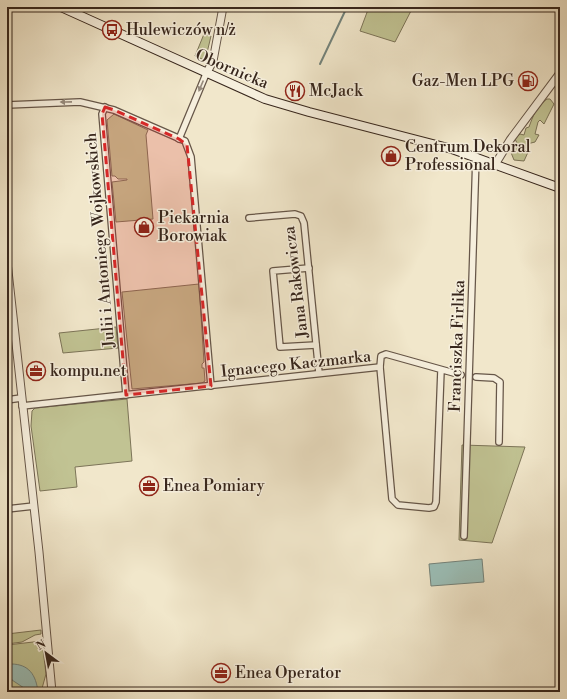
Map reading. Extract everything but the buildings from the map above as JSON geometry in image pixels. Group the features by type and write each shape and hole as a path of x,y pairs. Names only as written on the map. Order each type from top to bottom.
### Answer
{"main road":[{"name":"Obornicka","path":"61,7 206,74 260,97 287,106 476,156 560,188"}],"street":[{"path":"182,140 196,98 213,61 223,7"},
{"path":"496,163 510,140 560,73"},
{"path":"7,105 80,102 114,110 182,140 190,157 211,386"},
{"name":"Julii i Antoniego Wojkowskich","path":"104,107 102,114 126,395"},
{"name":"Franciszka Firlika","path":"464,536 476,156"},
{"name":"Jana Rakowicza","path":"249,218 295,214 301,216 304,223 309,268 318,373"},
{"path":"7,262 34,506 52,692"},
{"path":"309,268 273,270 280,347 316,345"},
{"name":"Franciszka Firlika","path":"380,367 382,356 386,354 461,375"},
{"name":"Ignacego Kaczmarka","path":"22,406 380,367 392,499 398,505 429,508 434,507 436,502 441,370"},
{"name":"Franciszka Firlika","path":"476,377 494,378 500,382 499,442"},
{"path":"7,400 21,398"},
{"path":"7,509 34,506"}],"highlighted area":[{"path":"105,107 114,110 179,139 187,145 211,386 126,395 102,114"}],"green space":[{"path":"369,7 413,7 395,42 360,31"},
{"path":"204,34 211,36 206,57 202,59 195,56"},
{"path":"547,99 550,99 554,104 544,124 540,120 538,122 535,134 539,135 535,142 527,144 526,148 529,150 524,161 514,160 510,150 517,143 515,139 520,134 524,135 526,128 529,127 538,108"},
{"path":"114,114 148,130 146,135 153,219 116,222 112,182 127,179 118,179 115,176 112,176 107,120"},
{"path":"199,284 204,362 202,364 202,368 204,368 205,381 202,383 132,389 122,292"},
{"path":"116,327 118,348 63,353 59,333"},
{"path":"127,399 132,461 75,467 77,487 40,491 31,426 32,411 35,408"},
{"path":"462,445 525,447 492,543 459,540"},
{"path":"41,630 41,634 35,635 22,642 7,644 7,634"},
{"path":"42,641 46,674 41,692 7,692 7,645"}],"water":[{"path":"482,559 484,582 431,586 429,564"},
{"path":"11,664 27,668 35,680 38,692 27,690 12,680 8,668"}],"waterway":[{"path":"320,64 347,7"}],"place":[{"name":"Hulewiczów n/ż","path":"112,30"},
{"name":"Gaz-Men LPG","path":"528,81"},
{"name":"McJack","path":"295,91"},
{"name":"Centrum Dekoral Professional","path":"391,156"},
{"name":"Piekarnia Borowiak","path":"144,227"},
{"name":"kompu.net","path":"36,371"},
{"name":"Enea Pomiary","path":"149,486"},
{"name":"Enea Operator","path":"221,673"}]}
